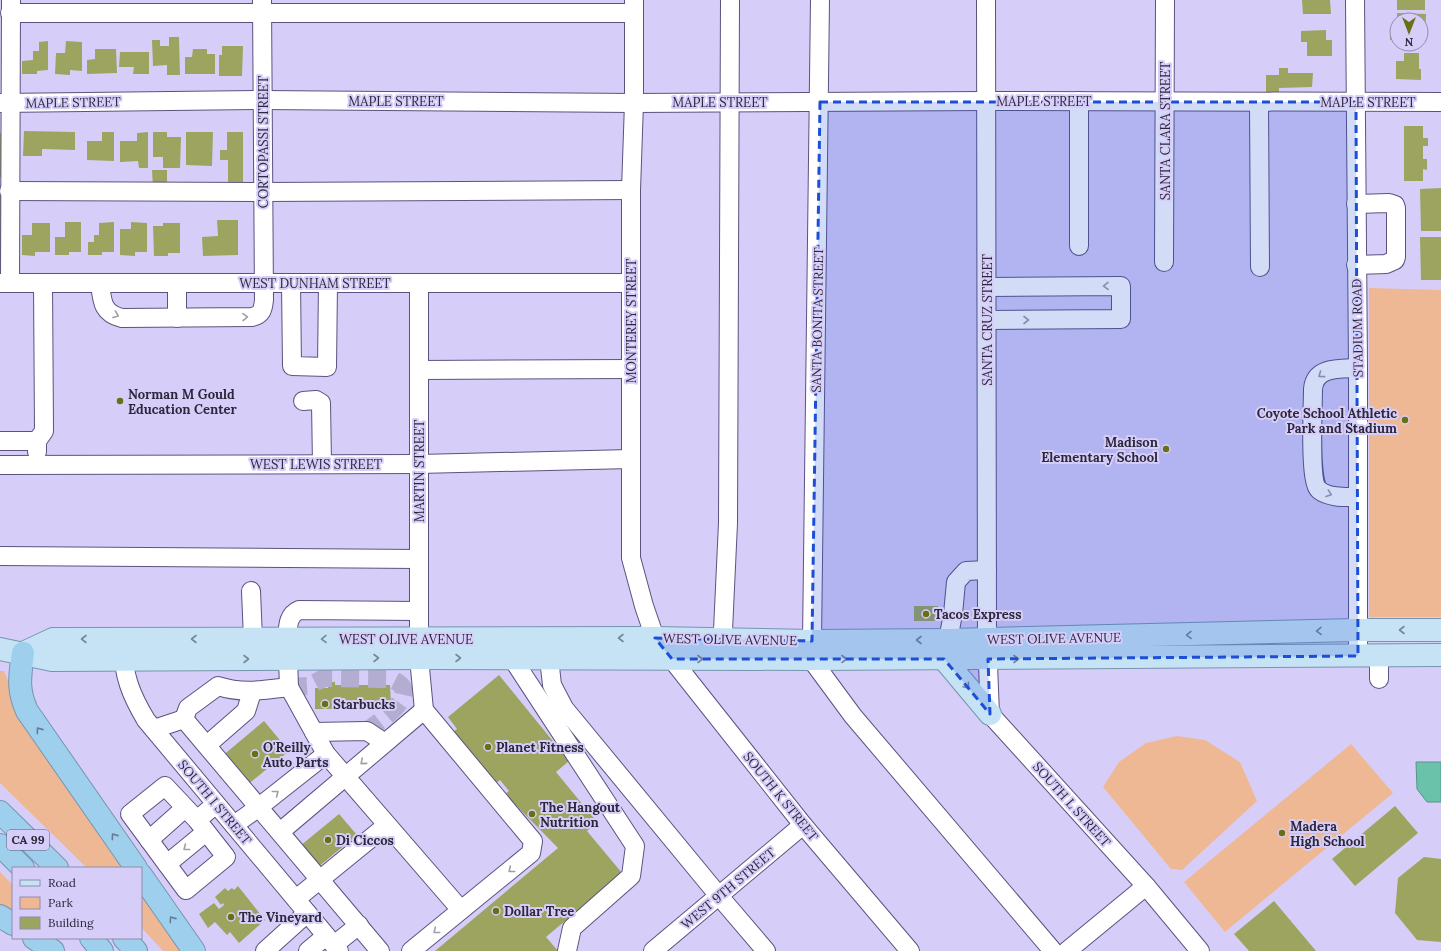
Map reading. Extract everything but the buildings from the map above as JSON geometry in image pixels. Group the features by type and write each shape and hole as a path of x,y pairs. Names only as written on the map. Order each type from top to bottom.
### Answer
{"highway":[{"path":"23,653 20,687 21,698 27,711 135,867"},
{"name":"CA 99","path":"0,812 56,867"},
{"name":"CA 99","path":"0,845 22,867"},
{"path":"142,876 194,951"},
{"path":"0,916 12,923"},
{"path":"35,939 53,951"},
{"path":"92,939 102,951"},
{"path":"125,939 136,951"}],"main road":[{"name":"WEST OLIVE AVENUE","path":"988,649 1358,630 1441,630"},
{"name":"WEST OLIVE AVENUE","path":"123,649 419,648 655,638 722,649 988,649 1368,656 1441,655"},
{"name":"WEST OLIVE AVENUE","path":"0,648 52,660 123,649 253,639 287,649"},
{"name":"WEST OLIVE AVENUE","path":"419,648 512,658 672,659 722,649"},
{"path":"946,649 990,714"}],"street":[{"path":"722,649 728,523 730,0"},
{"name":"SANTA BONITA STREET","path":"811,650 820,102 820,0"},
{"name":"SANTA CRUZ STREET","path":"986,0 988,649"},
{"name":"SANTA CLARA STREET","path":"1164,0 1164,262"},
{"name":"STADIUM ROAD","path":"1355,0 1358,368 1358,630 1378,679"},
{"name":"CORTOPASSI STREET","path":"177,318 252,317 258,316 262,312 262,6"},
{"path":"5,283 10,191 5,103 10,7 634,7"},
{"name":"MONTEREY STREET","path":"634,7 634,103 631,190 631,558 644,606 655,638"},
{"name":"MAPLE STREET","path":"5,103 262,100 634,103 986,101 1441,102"},
{"path":"1079,101 1079,246"},
{"path":"1259,102 1260,267"},
{"path":"10,191 263,192 631,190"},
{"path":"1356,204 1389,203 1395,205 1396,257 1395,260 1386,264 1356,265"},
{"name":"WEST DUNHAM STREET","path":"5,283 631,284"},
{"path":"38,465 37,441 44,431 43,283"},
{"path":"100,283 104,305 108,312 114,316 132,318 177,318 177,283"},
{"path":"291,283 292,366 327,367 328,283"},
{"name":"MARTIN STREET","path":"419,284 419,648 424,710"},
{"path":"987,287 1121,286 1121,319 987,320"},
{"path":"1357,497 1340,497 1327,494 1318,489 1315,483 1313,454 1313,382 1316,377 1324,372 1334,369 1358,368"},
{"path":"418,370 631,369"},
{"path":"304,401 316,400 321,403 322,464"},
{"path":"0,441 37,441"},
{"name":"WEST LEWIS STREET","path":"0,465 420,464 631,459"},
{"path":"0,556 419,560"},
{"path":"946,649 953,614 956,582 966,571 987,570"},
{"path":"251,591 253,639"},
{"path":"419,611 299,610 295,612 288,622 287,649 289,687 326,754 460,910"},
{"name":"SOUTH K STREET","path":"655,638 803,825 910,951"},
{"name":"SOUTH I STREET","path":"123,649 125,674 135,701 154,729 333,944"},
{"path":"988,649 990,714"},
{"path":"811,650 853,716 1053,951"},
{"path":"512,658 635,846 631,876 572,928 567,951"},
{"path":"549,658 552,685 564,708 766,951"},
{"path":"184,719 188,708 218,686 230,691 252,692 289,687"},
{"path":"188,770 246,711 252,692"},
{"path":"280,832 424,710 533,841 531,853 411,951"},
{"name":"SOUTH L STREET","path":"990,714 1146,886 1200,951"},
{"path":"154,729 184,719"},
{"path":"184,719 359,925 378,950"},
{"path":"314,732 367,731 385,743"},
{"path":"234,825 326,754"},
{"path":"165,786 196,820 226,857 186,890 149,840 130,814 165,786"},
{"path":"149,840 196,820 216,804"},
{"path":"166,864 196,820"},
{"path":"296,899 387,825"},
{"name":"WEST 9TH STREET","path":"653,951 803,825"},
{"path":"1067,951 1146,886"},
{"path":"265,951 307,913"},
{"path":"308,951 333,944 359,925"}],"highlighted area":[{"path":"820,102 1356,102 1358,656 988,659 990,714 944,659 672,659 655,638 812,641"}],"green space":[{"name":"Coyote School Athletic Park and Stadium","path":"1369,288 1441,290 1441,617 1369,617"},
{"path":"0,671 4,671 13,698 129,867 86,867 0,783"},
{"path":"1177,736 1205,740 1240,762 1257,801 1182,870 1171,869 1103,787 1119,762 1146,743"},
{"path":"1351,744 1393,793 1225,932 1184,882"},
{"path":"0,872 12,884 12,913 0,904"},
{"path":"142,884 189,951 163,951 142,928"}],"shaded area":[{"path":"1416,762 1441,762 1441,802 1427,802 1417,789"}],"tunnel":[{"path":"289,687 308,686 324,678 391,679 400,685 404,691 402,698 390,713 367,731"}],"place":[{"name":"Norman M Gould Education Center","path":"120,401"},
{"name":"Coyote School Athletic Park and Stadium","path":"1405,420"},
{"name":"Madison Elementary School","path":"1166,449"},
{"name":"Tacos Express","path":"926,614"},
{"name":"Starbucks","path":"325,704"},
{"name":"Planet Fitness","path":"488,747"},
{"name":"O'Reilly Auto Parts","path":"255,754"},
{"name":"The Hangout Nutrition","path":"532,814"},
{"name":"Madera High School","path":"1282,833"},
{"name":"Di Ciccos","path":"328,840"},
{"name":"Dollar Tree","path":"496,911"},
{"name":"The Vineyard","path":"231,917"}]}
